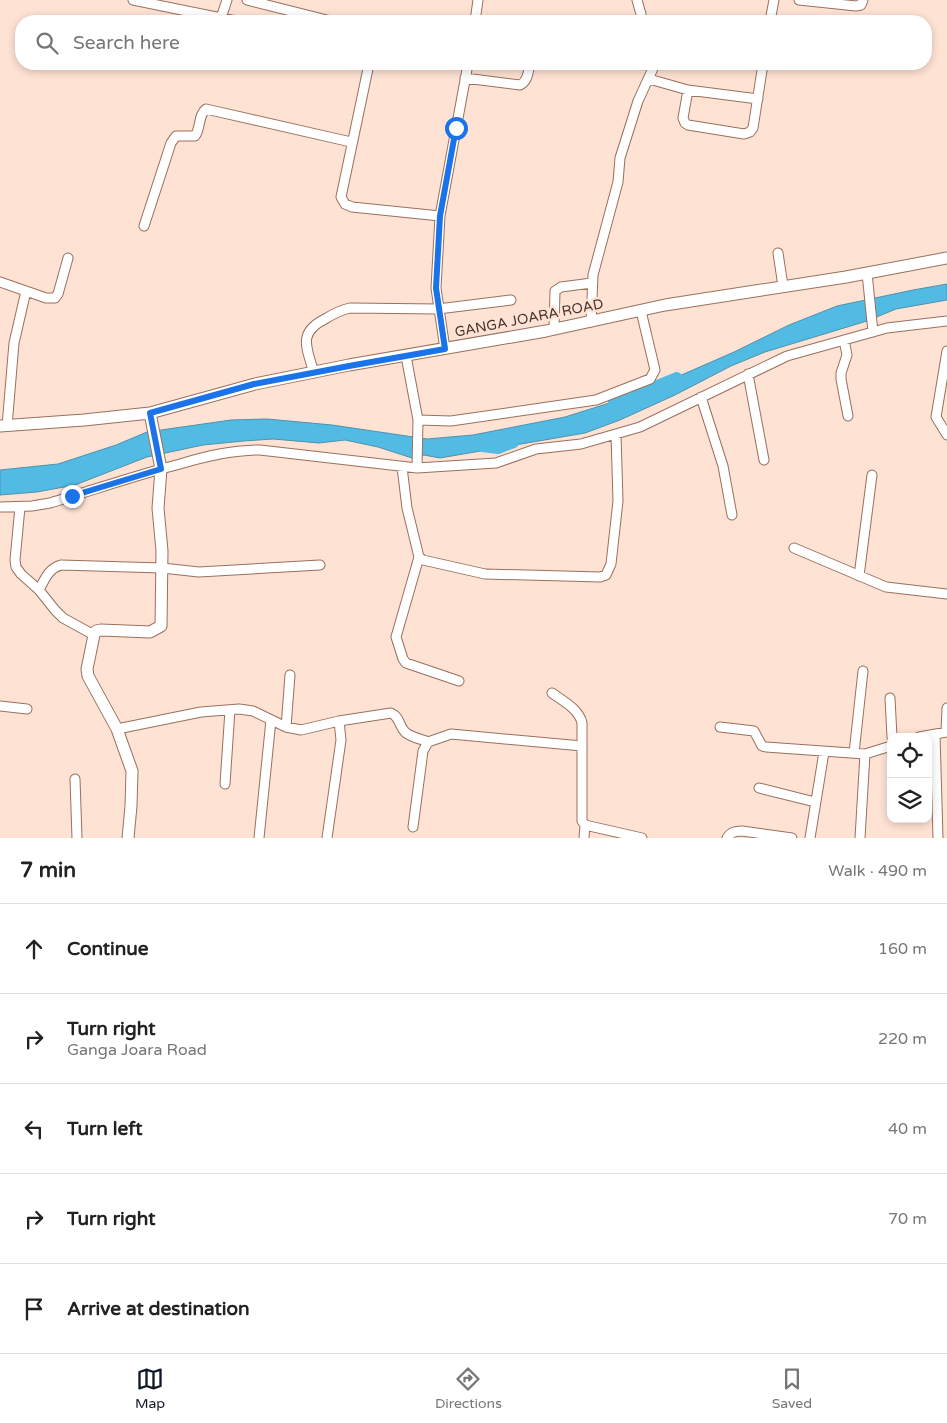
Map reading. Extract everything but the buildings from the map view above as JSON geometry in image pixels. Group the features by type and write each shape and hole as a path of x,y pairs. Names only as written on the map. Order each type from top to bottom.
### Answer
{"main road":[{"name":"GANGA JOARA ROAD","path":"4,426 150,413 254,384 591,322 692,300 867,273 947,258"},
{"path":"128,838 132,806 132,771 117,729 88,676 87,669 96,631 150,632 162,626 162,568 158,508 161,465 150,413"}],"street":[{"path":"223,15 227,0"},
{"path":"247,0 306,15"},
{"path":"476,15 478,0"},
{"path":"636,0 641,15"},
{"path":"771,15 774,0"},
{"path":"799,0 856,6 861,4 863,0"},
{"path":"139,1 207,15"},
{"path":"368,70 341,197 345,204 352,207 440,216"},
{"path":"445,349 436,288 440,216 467,70"},
{"path":"465,78 520,85 527,79 529,70"},
{"path":"591,322 592,283 595,265 618,182 622,152 638,101 653,70"},
{"path":"688,90 683,118 685,123 744,134 750,132 753,128 762,70"},
{"path":"649,79 688,90 758,98"},
{"path":"144,226 171,143 176,136 195,136 198,132 203,111 206,109 352,142"},
{"path":"778,253 783,286"},
{"path":"0,282 46,298 55,298 58,294 68,258"},
{"path":"867,273 874,332"},
{"path":"554,329 555,290 561,287 592,283"},
{"path":"4,426 14,343 26,291"},
{"path":"314,373 306,340 313,325 350,308 438,309 511,300"},
{"path":"418,420 451,421 596,400 650,379 655,370 642,311"},
{"path":"0,507 20,507 50,502 161,465 221,452 260,450 418,468 496,463 536,449 581,444 640,427 787,356 887,328 947,321"},
{"path":"844,340 847,355 841,379 848,416"},
{"path":"947,351 936,417 947,435"},
{"path":"406,356 418,420 418,468"},
{"path":"748,374 764,460"},
{"path":"701,396 723,466 732,515"},
{"path":"419,557 423,560 485,574 592,578 606,575 611,564 618,501 616,434"},
{"path":"402,467 407,508 419,557 397,628 397,643 402,659 406,663 459,681"},
{"path":"859,576 872,475"},
{"path":"20,507 15,560 16,568 20,574 39,590 63,618 94,635"},
{"path":"794,548 886,587 947,594"},
{"path":"39,590 49,571 60,565 162,568 207,572 320,565"},
{"path":"854,753 863,671"},
{"path":"286,727 290,675"},
{"path":"552,693 580,716 584,838"},
{"path":"890,698 892,733"},
{"path":"0,706 27,709"},
{"path":"932,735 946,732 947,708"},
{"path":"225,784 230,710"},
{"path":"117,729 194,713 230,710 253,711 286,727 301,730 339,721 391,713 399,720 407,734 428,742 452,734 582,746"},
{"path":"259,838 271,720"},
{"path":"327,838 341,740 339,721"},
{"path":"720,727 754,731 762,746 766,747 865,754 887,747"},
{"path":"935,734 938,838"},
{"path":"413,827 423,751 428,742"},
{"path":"810,838 824,752"},
{"path":"860,838 865,754"},
{"path":"75,779 77,838"},
{"path":"759,788 815,802"},
{"path":"585,825 642,838"},
{"path":"727,838 735,831 742,831 792,838"}],"water":[{"path":"947,284 947,300 896,309 867,321 765,352 731,366 675,395 620,420 585,433 440,458 424,455 412,458 378,447 345,440 319,443 273,439 203,445 147,457 75,485 37,492 0,495 0,470 58,464 116,445 147,432 231,420 267,419 332,425 427,439 473,435 565,417 638,394 734,352 789,325 837,306"}],"waterway":[{"path":"613,403 677,377"},
{"path":"482,447 498,449 514,443"}],"route":[{"path":"72,496 161,469 150,413 254,384 445,349 436,299 436,288 440,216 456,128"}]}
